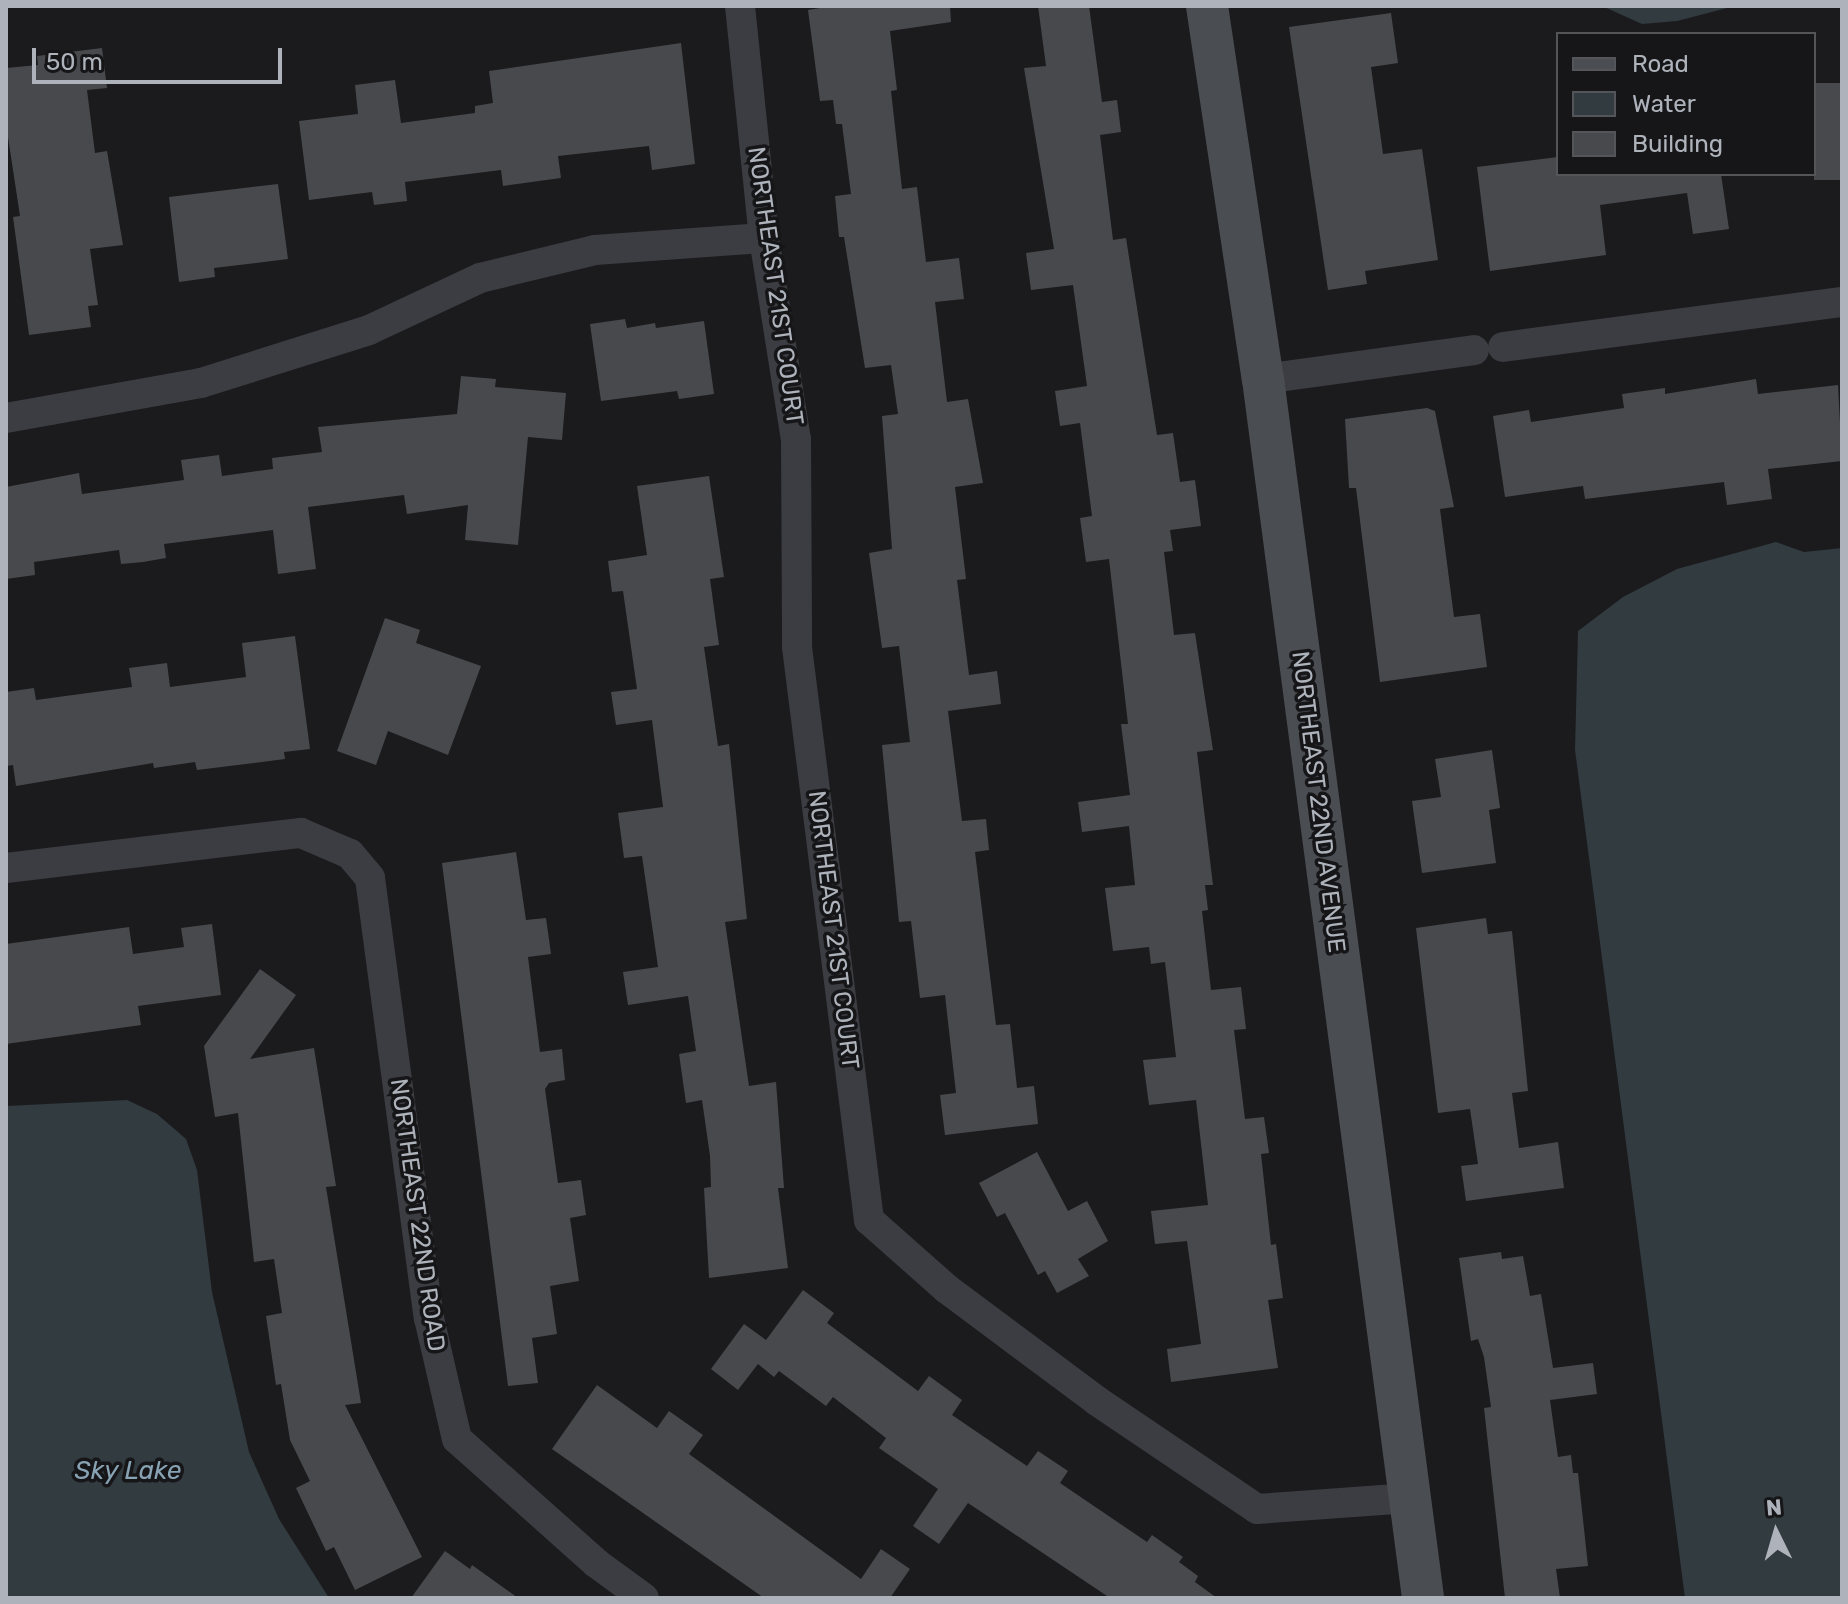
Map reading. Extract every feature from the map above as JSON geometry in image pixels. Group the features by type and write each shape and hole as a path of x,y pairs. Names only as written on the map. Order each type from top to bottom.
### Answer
{"street":[{"name":"NORTHEAST 21ST COURT","path":"740,6 764,238 796,439 797,647 869,1220 947,1289 1097,1401 1257,1509 1410,1498"},
{"name":"NORTHEAST 22ND AVENUE","path":"1207,6 1263,379 1423,1598"},
{"path":"6,418 201,383 369,330 480,278 595,250 764,238"},
{"path":"1263,379 1842,302"},
{"name":"NORTHEAST 22ND ROAD","path":"6,868 301,833 350,854 370,878 429,1318 457,1439 596,1563 644,1598"}],"water":[{"path":"1602,6 1735,6 1677,21 1642,24"},
{"path":"1776,542 1804,552 1842,548 1842,1598 1685,1598 1575,750 1578,631 1623,597 1677,569"},
{"name":"Sky Lake","path":"127,1100 157,1114 186,1139 197,1170 212,1292 249,1452 279,1519 329,1598 6,1598 6,1106"}],"building":[{"path":"832,6 950,6 951,22 890,31 897,90 891,91 902,189 917,187 926,262 959,258 964,299 935,302 947,402 968,399 983,483 955,487 966,579 957,580 969,675 997,671 1001,704 948,711 962,821 986,819 989,850 975,852 996,1025 1010,1024 1017,1088 1034,1086 1038,1124 945,1135 940,1095 956,1093 945,995 920,998 911,921 899,922 882,745 910,742 899,646 882,648 869,553 892,549 882,416 898,414 891,365 865,368 844,237 839,237 835,196 851,194 842,124 836,124 833,100 820,101 808,10"},
{"path":"1038,6 1089,6 1102,102 1117,100 1121,132 1100,135 1113,240 1126,238 1157,435 1173,433 1180,482 1195,480 1201,526 1170,530 1173,551 1164,552 1174,635 1195,633 1213,750 1197,752 1213,885 1205,885 1208,910 1202,911 1211,990 1241,987 1246,1029 1234,1030 1245,1119 1264,1117 1269,1153 1261,1154 1271,1245 1276,1244 1283,1298 1268,1300 1278,1368 1171,1382 1167,1349 1201,1344 1187,1241 1155,1244 1151,1211 1208,1205 1196,1100 1149,1105 1143,1060 1176,1057 1165,962 1151,964 1149,947 1113,951 1105,888 1135,885 1129,826 1082,832 1078,802 1130,795 1121,724 1128,724 1109,559 1086,562 1080,518 1092,516 1080,423 1060,426 1055,391 1087,386 1073,285 1031,290 1026,253 1054,249 1024,68 1046,66"},
{"path":"1391,13 1398,63 1371,67 1383,154 1422,149 1438,260 1365,271 1367,284 1328,290 1289,27"},
{"path":"681,43 695,164 652,170 649,146 558,156 561,178 503,186 501,170 405,182 407,201 374,205 372,192 309,200 299,121 358,114 355,85 395,80 401,123 475,113 475,106 493,103 489,71"},
{"path":"102,48 107,88 87,90 95,153 107,151 123,245 90,249 98,305 88,306 91,327 29,335 13,217 20,216 6,124 6,68 38,65 37,56"},
{"path":"1816,83 1842,83 1842,180 1814,180"},
{"path":"1556,157 1556,176 1721,176 1729,229 1693,234 1687,193 1600,205 1606,255 1490,271 1477,167"},
{"path":"278,184 288,259 214,268 215,277 179,282 169,197"},
{"path":"625,319 627,328 655,323 656,328 704,321 714,394 679,399 677,391 601,401 590,324"},
{"path":"461,376 496,379 495,387 566,393 562,440 528,437 518,545 465,540 468,505 407,514 404,495 308,507 316,569 278,574 273,530 164,544 166,558 143,562 121,564 119,550 34,562 35,575 6,579 6,487 79,473 82,494 184,480 181,460 219,455 222,476 273,469 272,458 322,452 318,427 457,414"},
{"path":"1756,379 1758,394 1838,385 1842,461 1768,469 1772,499 1727,505 1724,482 1585,499 1583,486 1505,497 1493,416 1529,410 1531,422 1624,408 1622,394 1665,388 1665,394"},
{"path":"1427,408 1435,411 1454,507 1440,509 1454,617 1480,614 1487,667 1380,682 1356,488 1349,488 1345,419"},
{"path":"709,476 724,577 710,579 719,645 704,647 718,746 729,744 747,919 725,922 749,1086 776,1082 784,1188 778,1188 788,1268 709,1278 704,1188 711,1187 710,1156 702,1100 686,1103 679,1054 696,1051 688,996 628,1005 623,972 658,967 642,856 624,858 618,813 663,807 652,720 616,725 611,692 637,689 623,591 612,592 608,561 647,555 637,486"},
{"path":"385,618 420,630 416,643 481,666 448,755 388,731 376,765 337,751"},
{"path":"295,636 310,749 284,752 285,759 197,770 195,762 154,768 153,763 16,786 13,765 6,766 6,692 34,688 36,700 132,687 129,668 167,663 170,687 246,677 242,643"},
{"path":"1492,750 1500,808 1489,810 1496,863 1422,873 1412,801 1441,797 1435,759"},
{"path":"516,852 526,920 546,918 551,954 528,957 540,1052 562,1049 565,1080 549,1083 545,1089 558,1183 581,1180 586,1215 570,1218 579,1281 550,1286 557,1334 532,1338 538,1383 508,1386 442,863"},
{"path":"1486,918 1488,934 1512,931 1528,1091 1512,1093 1519,1148 1558,1142 1564,1188 1466,1201 1461,1166 1478,1164 1470,1109 1438,1113 1416,928"},
{"path":"212,924 221,995 138,1006 141,1025 6,1044 6,944 129,927 133,954 184,947 181,928"},
{"path":"260,969 296,995 250,1059 314,1048 336,1186 326,1187 361,1403 345,1405 422,1557 355,1590 334,1547 326,1551 296,1488 310,1481 290,1440 281,1384 276,1385 266,1316 282,1313 274,1259 254,1262 238,1113 215,1117 204,1046"},
{"path":"1037,1152 1068,1211 1087,1201 1108,1241 1078,1259 1089,1276 1057,1293 1045,1271 1038,1275 1005,1213 997,1217 979,1183"},
{"path":"1501,1252 1502,1259 1523,1256 1530,1296 1541,1294 1553,1368 1593,1363 1597,1394 1550,1400 1558,1457 1571,1455 1573,1473 1578,1473 1588,1566 1556,1569 1560,1598 1505,1598 1484,1408 1491,1407 1484,1357 1478,1339 1471,1341 1459,1258"},
{"path":"803,1290 834,1313 827,1323 918,1391 929,1376 962,1400 952,1415 1027,1466 1038,1451 1068,1471 1060,1483 1147,1542 1152,1535 1183,1557 1179,1562 1198,1576 1195,1582 1217,1598 1110,1598 968,1503 939,1544 913,1526 938,1489 879,1448 886,1438 833,1397 826,1406 779,1371 774,1377 758,1364 738,1390 711,1369 744,1324 766,1340"},
{"path":"597,1385 657,1428 669,1411 703,1435 689,1454 861,1579 881,1549 910,1569 890,1598 764,1598 552,1449"},
{"path":"445,1551 470,1569 472,1565 518,1598 411,1598"}]}
